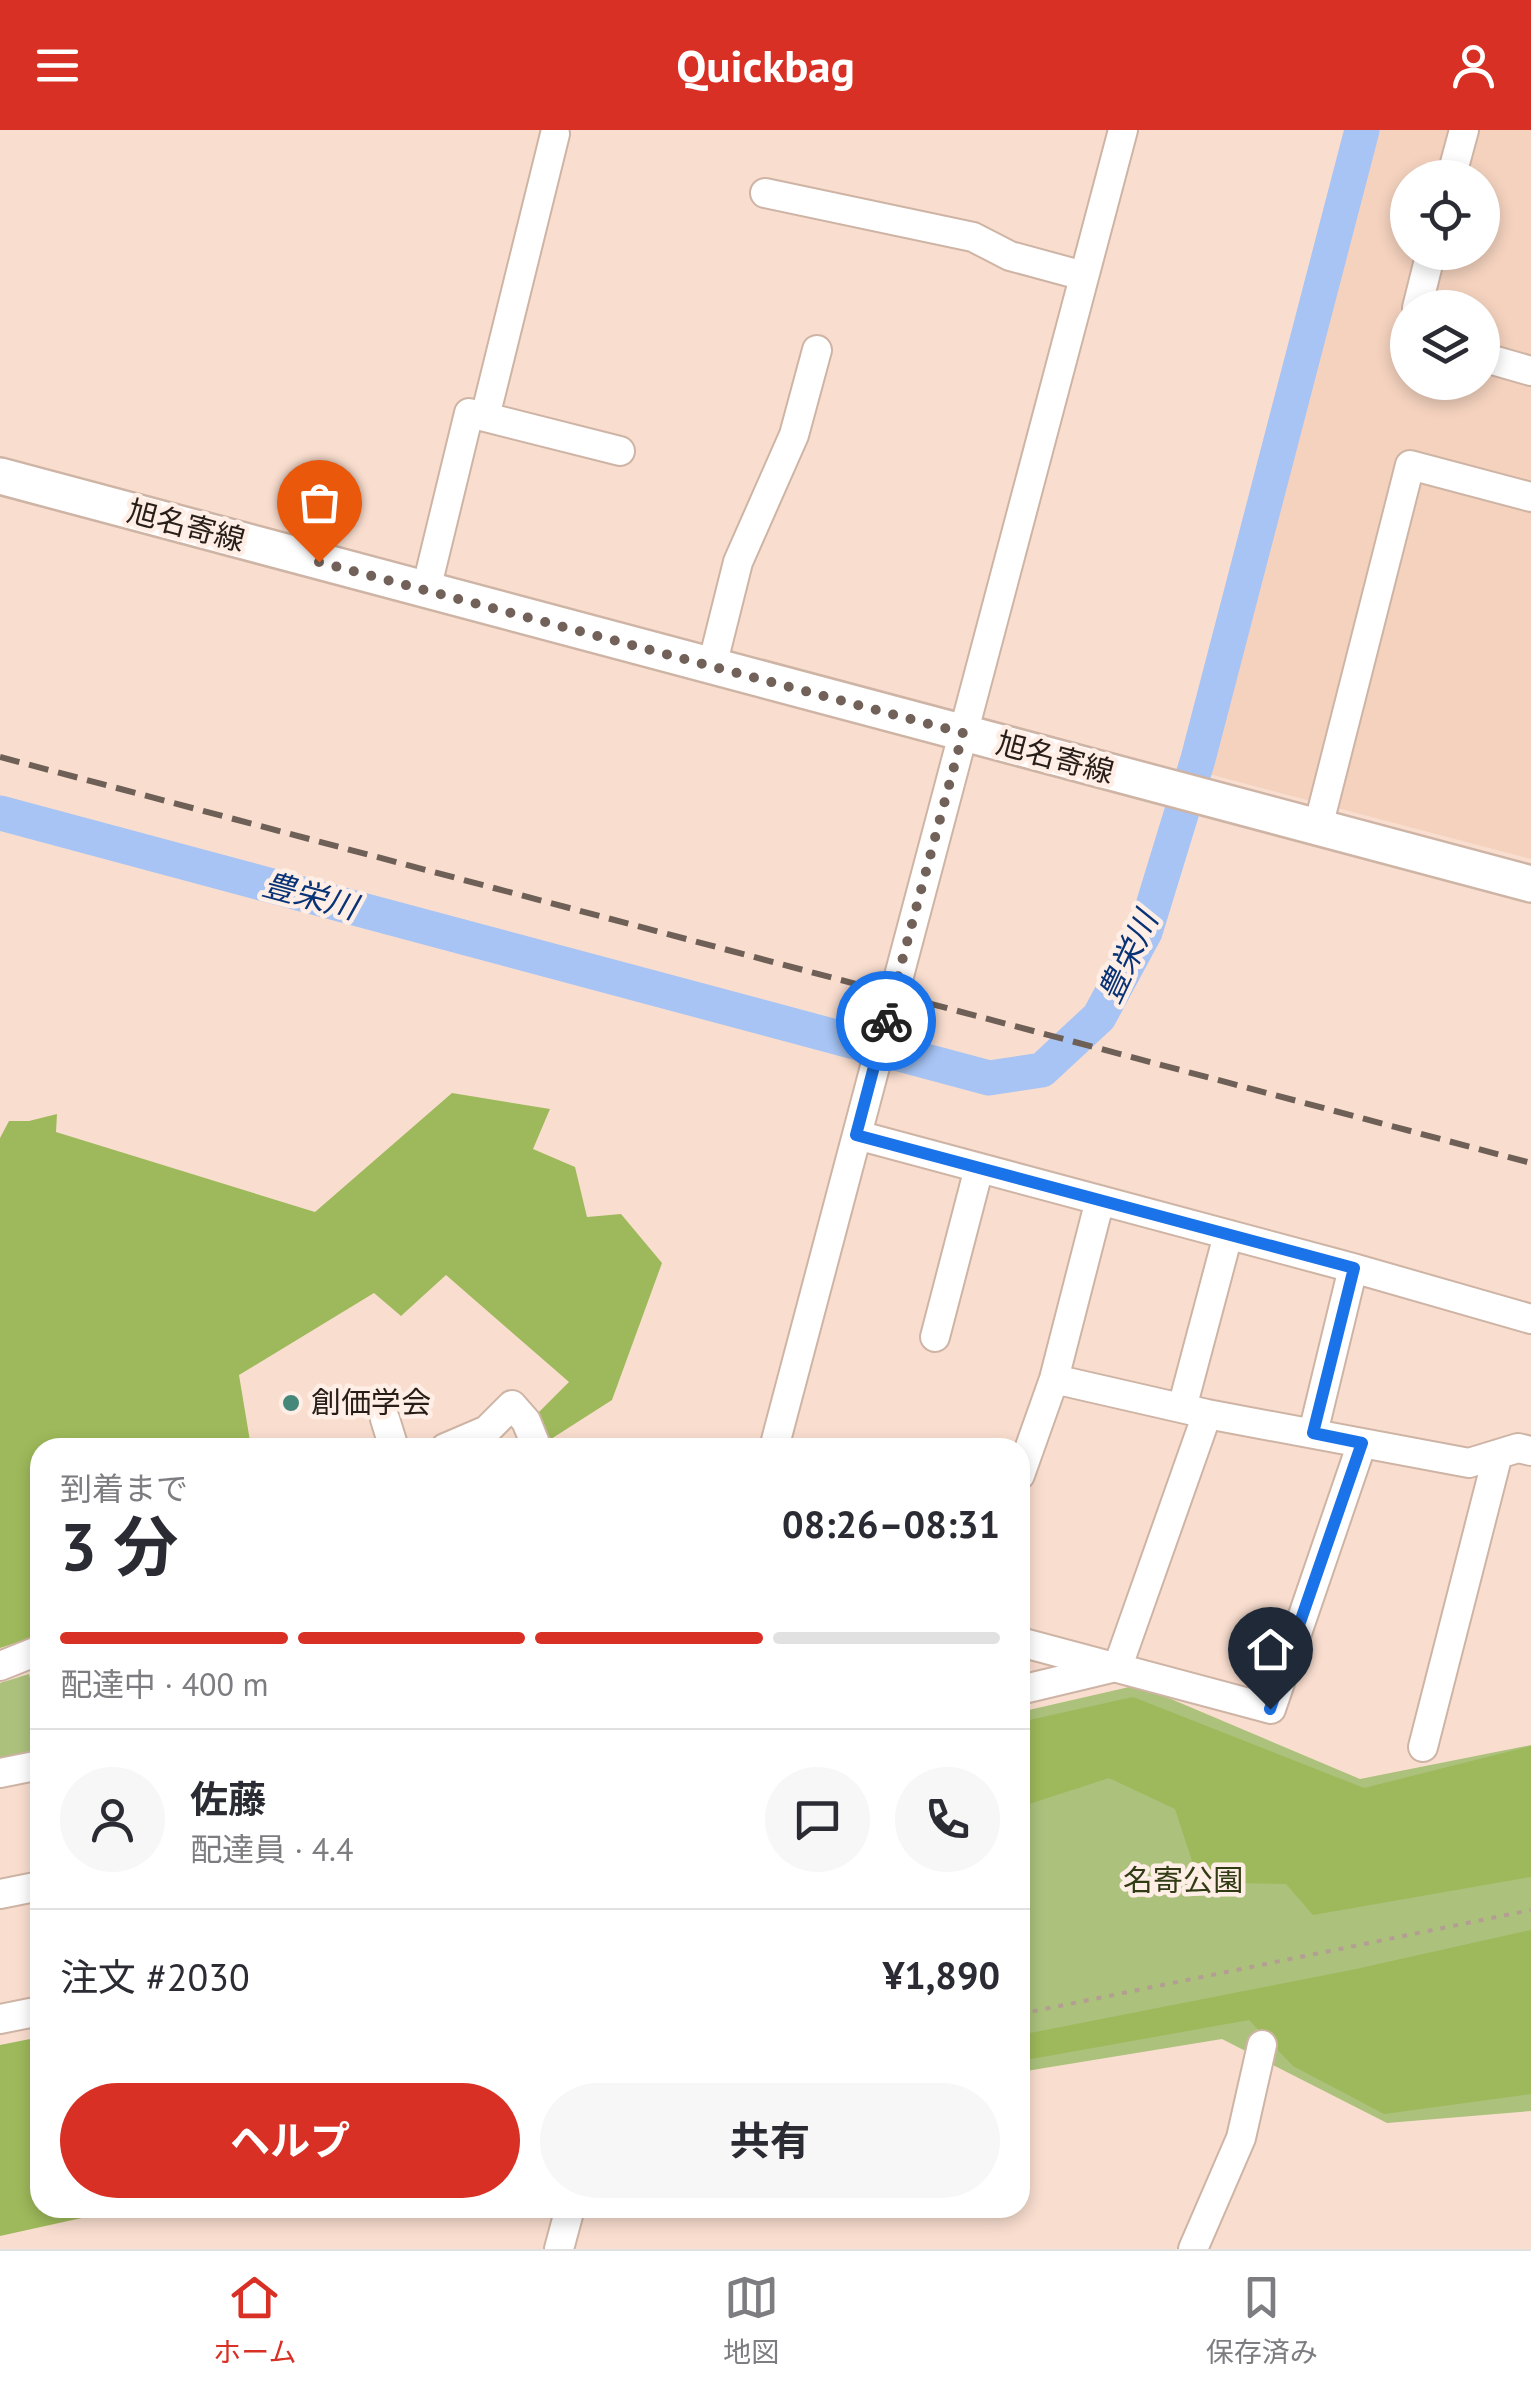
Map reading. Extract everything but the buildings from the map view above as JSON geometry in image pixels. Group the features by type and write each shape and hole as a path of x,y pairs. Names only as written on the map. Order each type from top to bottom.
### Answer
{"main road":[{"name":"旭名寄線","path":"0,476 1531,884"}],"street":[{"path":"780,1438 874,1065 1123,130"},
{"path":"1456,160 1464,130"},
{"path":"484,417 555,134"},
{"path":"764,192 973,237 1010,256 1084,276"},
{"path":"712,666 738,562 794,435 816,350"},
{"path":"1500,363 1531,372"},
{"path":"426,590 469,413 620,451"},
{"path":"1318,827 1410,465 1531,498"},
{"path":"856,1135 1354,1268 1531,1320"},
{"path":"936,1337 979,1168"},
{"path":"1030,1447 1054,1379 1100,1200"},
{"path":"1118,1666 1194,1411 1228,1235"},
{"path":"1313,1433 1354,1268"},
{"path":"1054,1379 1194,1411 1469,1463 1518,1448 1531,1451"},
{"path":"469,1438 488,1430 512,1405 526,1421 533,1438"},
{"path":"384,1419 391,1438"},
{"path":"1030,1644 1270,1709 1362,1443"},
{"path":"1423,1747 1498,1454"},
{"path":"0,1666 30,1654"},
{"path":"1030,1688 1118,1666"},
{"path":"0,1773 30,1767"},
{"path":"0,1894 30,1888"},
{"path":"0,2019 30,2012"},
{"path":"1193,2249 1241,2138 1262,2045"},
{"path":"559,2249 567,2218"}],"path":[{"path":"1030,2012 1531,1910"}],"shaded area":[{"path":"1373,130 1531,130 1531,859 1205,773"}],"green space":[{"path":"452,1093 550,1109 533,1149 575,1167 587,1217 621,1214 662,1263 612,1400 550,1438 534,1417 569,1382 446,1275 401,1316 374,1293 239,1375 250,1438 30,1438 30,1638 0,1648 0,1138 9,1121 57,1114 56,1132 315,1212"},
{"path":"29,1674 30,1751 0,1758 0,1683"},
{"name":"名寄公園","path":"1138,1685 1360,1779 1531,1745 1531,2111 1387,2123 1222,2039 1030,2070 1030,1710"},
{"path":"1133,1697 1364,1788 1531,1746 1531,1877 1313,1915 1286,1884 1199,1882 1175,1809 1109,1778 1030,1804 1030,1720"},
{"path":"1531,1930 1531,2094 1384,2114 1293,2066 1249,2020 1030,2059 1030,2033"},
{"path":"30,2039 30,2218 82,2218 0,2236 0,2045"}],"waterway":[{"name":"豊栄川","path":"0,813 989,1078 1042,1070 1099,1017 1145,932 1198,759 1362,130"}],"railway":[{"path":"0,757 1531,1163"}],"way so far":[{"path":"319,562 963,733 886,1021"}],"place":[{"name":"創価学会","path":"291,1403"}],"route":[{"path":"886,1021 856,1135 1354,1268 1313,1433 1362,1443 1270,1709"}]}
